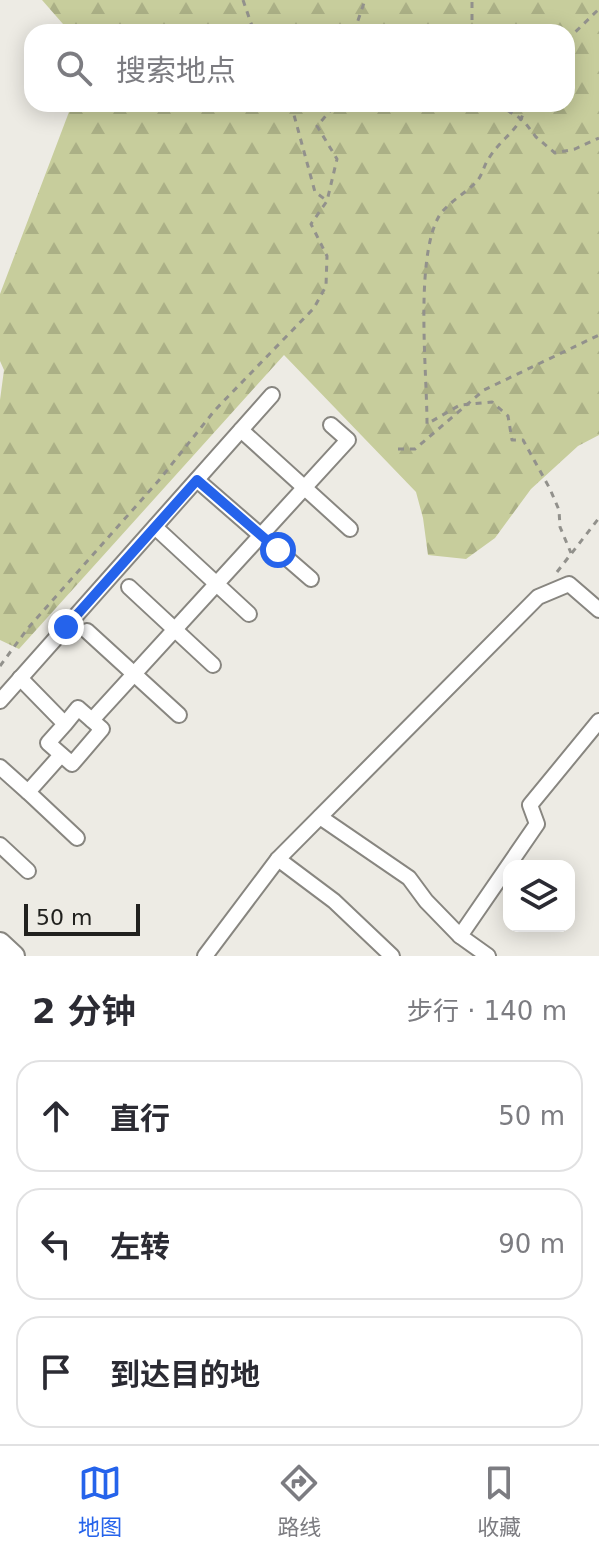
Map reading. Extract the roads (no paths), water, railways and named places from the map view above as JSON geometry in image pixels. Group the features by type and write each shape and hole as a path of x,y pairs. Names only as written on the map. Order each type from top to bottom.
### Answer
{"street":[{"path":"0,701 272,395"},
{"path":"92,720 348,440 331,425"},
{"path":"241,430 350,529"},
{"path":"197,480 311,579"},
{"path":"155,527 249,614"},
{"path":"205,956 278,859 538,597 569,584 599,610"},
{"path":"129,587 213,665"},
{"path":"87,631 179,715"},
{"path":"20,678 65,724"},
{"path":"78,708 102,729 72,764 48,743 65,724 78,708"},
{"path":"460,936 537,824 530,805 599,721"},
{"path":"28,792 61,755"},
{"path":"0,767 77,838"},
{"path":"320,817 409,878 426,901 460,936 488,956"},
{"path":"0,845 28,871"},
{"path":"278,859 334,901 392,956"},
{"path":"0,943 14,956"}]}
